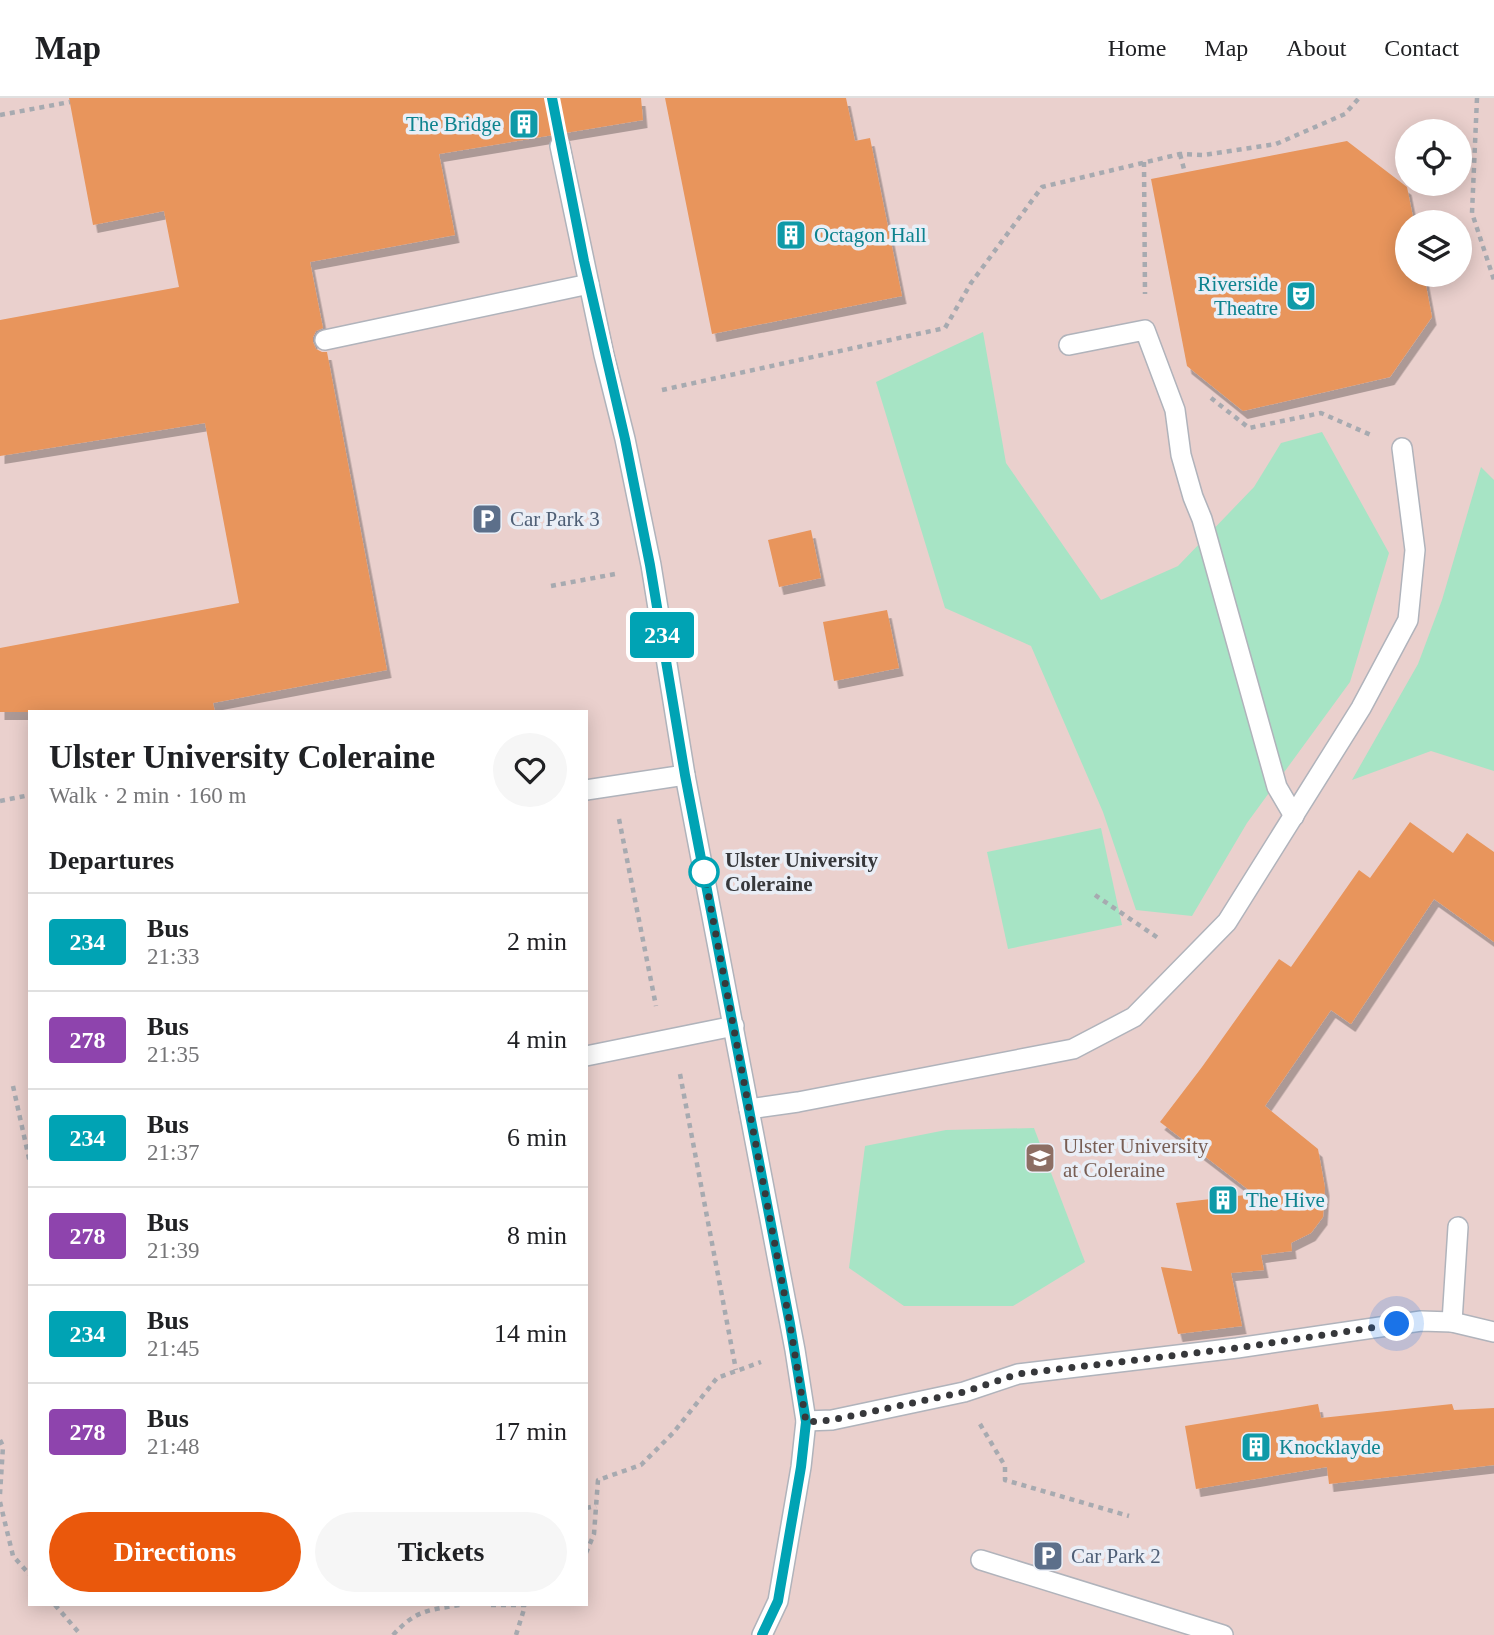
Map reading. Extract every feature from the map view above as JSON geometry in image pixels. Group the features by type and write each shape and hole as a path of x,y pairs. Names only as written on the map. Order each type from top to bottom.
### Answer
{"lane":[{"path":"560,146 648,553 685,775 806,1422 778,1601 762,1635"},
{"path":"325,340 589,284"},
{"path":"1069,345 1144,330 1175,410 1181,454 1202,519 1277,787 1294,816"},
{"path":"749,1109 1073,1049 1134,1017 1227,922 1361,708 1408,620 1415,550 1402,448"},
{"path":"588,790 685,775"},
{"path":"588,1056 734,1026"},
{"path":"1452,1322 1458,1227"},
{"path":"806,1422 832,1420 955,1394 1018,1374 1237,1348 1420,1321 1452,1322 1494,1332"},
{"path":"981,1560 1223,1635"}],"path":[{"path":"662,390 945,328 971,283 1042,187 1180,154 1204,155 1276,144 1345,114 1359,98"},
{"path":"1477,98 1472,214 1494,280"},
{"path":"0,115 70,102"},
{"path":"1180,154 1185,173"},
{"path":"1144,162 1144,330"},
{"path":"1211,398 1249,428 1321,413 1402,448"},
{"path":"551,586 617,573"},
{"path":"0,801 28,795"},
{"path":"618,814 657,1014"},
{"path":"1095,895 1190,960"},
{"path":"678,1066 736,1370"},
{"path":"13,1086 28,1154"},
{"path":"588,1548 594,1534 598,1480 641,1465 673,1433 717,1378 794,1350"},
{"path":"0,1440 3,1446 0,1494"},
{"path":"988,1440 1004,1466 1005,1480 1129,1516"},
{"path":"0,1502 13,1556 28,1573"},
{"path":"588,1508 596,1506"},
{"path":"56,1606 81,1635"},
{"path":"393,1635 405,1622 423,1611 454,1606"},
{"path":"516,1635 527,1606"}],"shaded area":[{"name":"Ulster University at Coleraine","path":"0,98 1494,98 1494,1635 0,1635"}],"green space":[{"path":"983,332 1006,463 1101,600 1178,566 1254,487 1281,443 1322,432 1389,553 1350,682 1247,823 1192,916 1136,910 1103,812 1031,646 945,608 876,382"},
{"path":"1481,467 1494,480 1494,771 1431,751 1352,780 1418,664 1442,600"},
{"path":"1101,828 1122,925 1008,949 987,852"},
{"path":"1034,1128 1085,1262 1013,1306 904,1306 849,1268 865,1146 946,1130"}],"building":[{"path":"69,98 641,98 643,120 439,154 455,235 310,262 323,328 316,331 313,342 316,349 327,352 387,670 213,703 215,710 0,712 0,648 239,603 205,423 0,456 0,320 179,287 164,211 93,225"},
{"name":"Octagon Hall","path":"665,98 846,98 855,141 870,138 902,296 712,334"},
{"name":"Riverside Theatre","path":"1347,141 1395,178 1395,196 1409,196 1412,210 1395,210 1395,287 1426,287 1432,317 1390,377 1243,411 1187,366 1151,179"},
{"path":"811,530 821,578 779,587 768,540"},
{"path":"887,610 899,668 834,681 823,622"},
{"path":"1410,822 1453,853 1467,833 1494,852 1494,942 1434,899 1351,1024 1331,1010 1265,1106 1318,1149 1325,1188 1323,1217 1311,1233 1291,1243 1292,1251 1261,1255 1264,1270 1231,1273 1242,1326 1178,1334 1161,1267 1192,1271 1176,1203 1254,1194 1160,1122 1279,959 1291,967 1359,870 1370,878"},
{"path":"1318,1404 1321,1418 1452,1404 1454,1410 1494,1408 1494,1465 1329,1484 1327,1467 1196,1489 1185,1426"}],"bus line":[{"name":"234","path":"552,98 584,261 625,439 650,565 685,775 790,1324 806,1422 778,1601 762,1635"}],"place":[{"name":"The Bridge","path":"524,124"},
{"name":"Octagon Hall","path":"791,235"},
{"name":"Riverside Theatre","path":"1301,296"},
{"name":"Car Park 3","path":"487,519"},
{"name":"Ulster University Coleraine","path":"704,872"},
{"name":"Ulster University at Coleraine","path":"1040,1158"},
{"name":"The Hive","path":"1223,1200"},
{"name":"Knocklayde","path":"1256,1447"},
{"name":"Car Park 2","path":"1048,1556"}],"route":[{"path":"704,872 790,1324 806,1422 832,1420 964,1392 1018,1374 1237,1348 1397,1324"}]}
